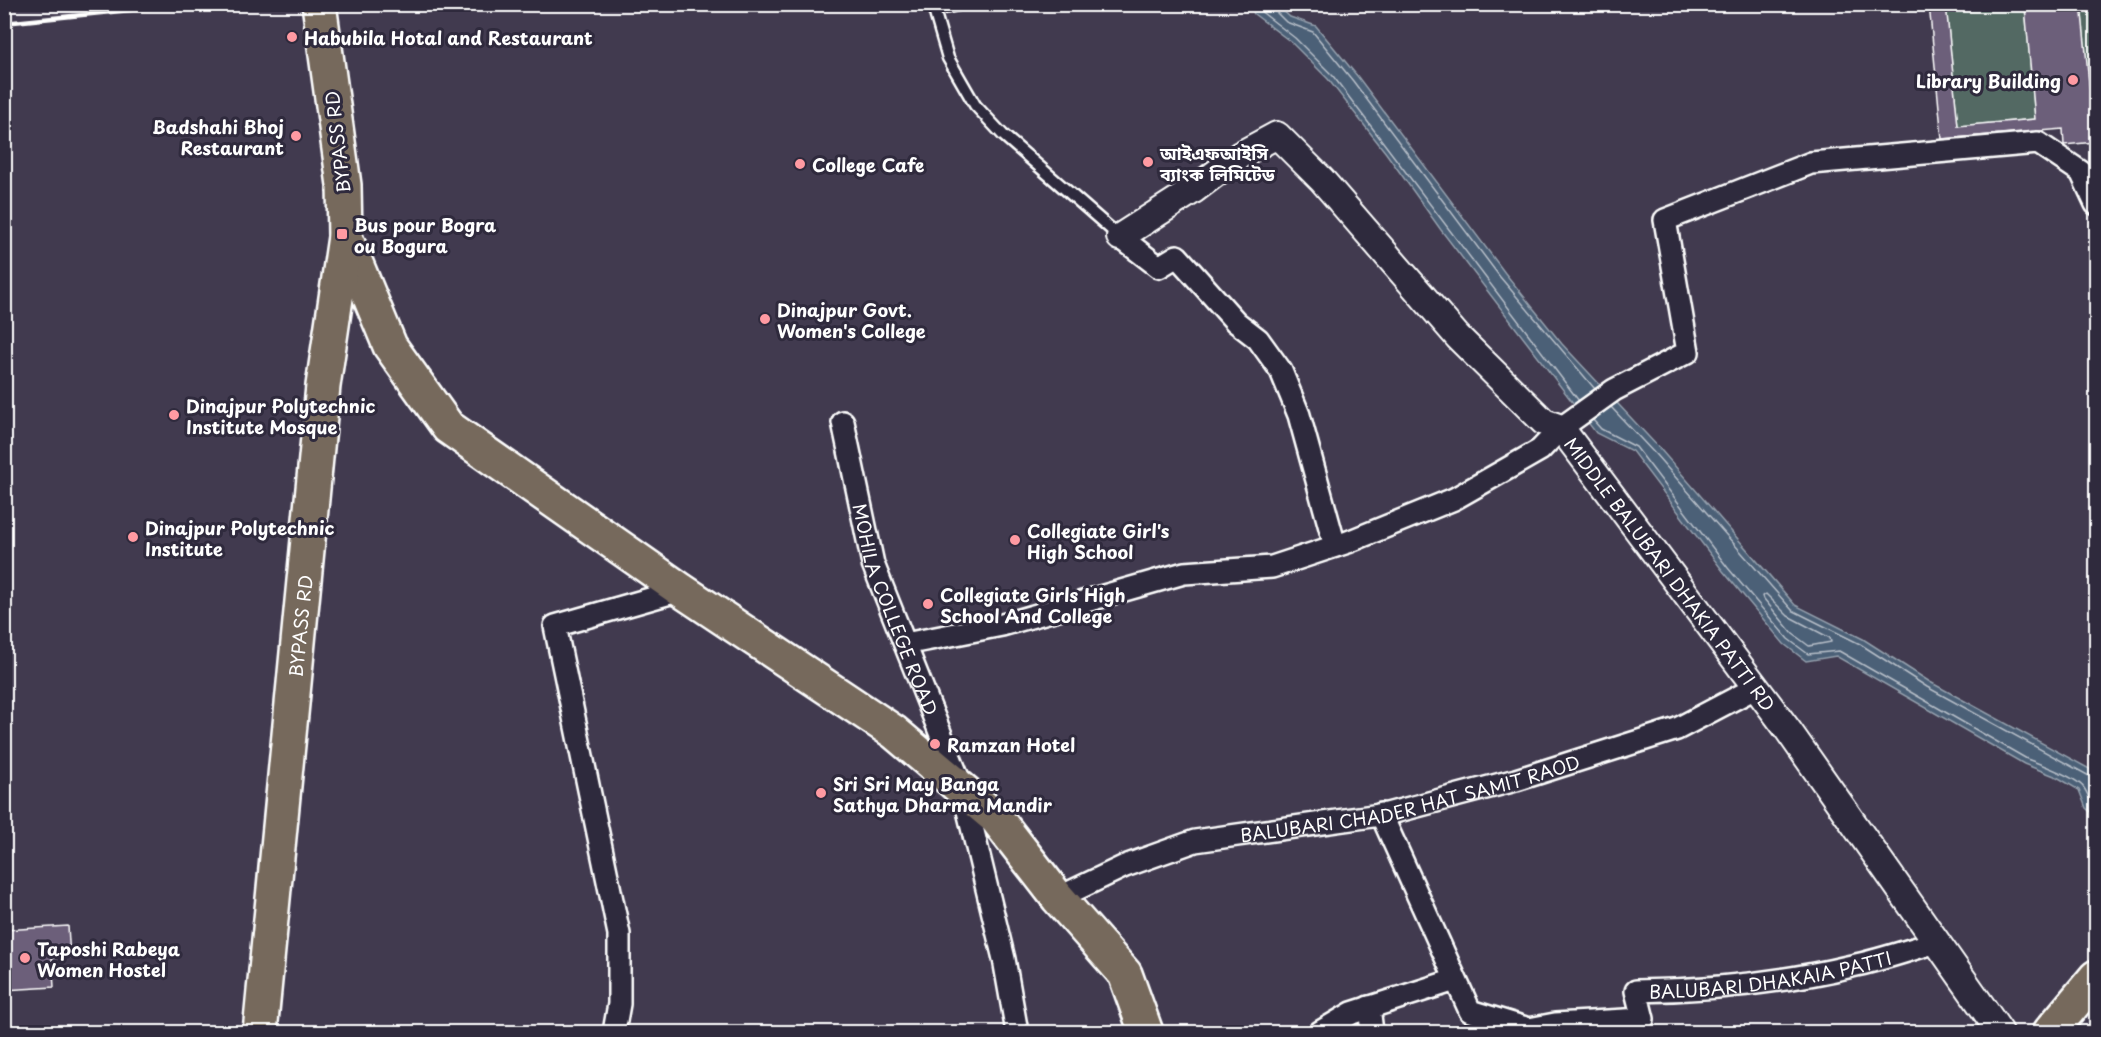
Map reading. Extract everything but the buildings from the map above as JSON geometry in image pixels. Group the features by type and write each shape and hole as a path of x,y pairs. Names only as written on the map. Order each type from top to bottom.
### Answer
{"main road":[{"name":"BYPASS RD","path":"260,1032 323,386 345,237 344,185 319,4"},
{"path":"345,237 390,346 448,427 681,590 894,732 996,818 1058,898 1125,974 1146,1032"},
{"path":"2050,1032 2097,977"}],"street":[{"name":"MIDDLE BALUBARI DHAKIA PATTI RD","path":"1120,237 1195,189 1240,155 1277,135 1322,180 1458,337 1544,422 1561,428 1757,687 2000,1032"},
{"path":"905,644 1002,625 1184,573 1272,567 1335,546 1454,499 1540,450 1561,428 1614,390 1688,352 1665,220 1811,163 2038,143 2081,172 2097,204"},
{"path":"1120,237 1159,267 1177,256 1236,322 1258,339 1281,371 1299,416 1335,546"},
{"name":"MOHILA COLLEGE ROAD","path":"843,422 873,564 963,790 1004,959 1017,1032"},
{"path":"614,1032 619,1004 619,934 555,627 681,590"},
{"name":"BALUBARI CHADER HAT SAMIT RAOD","path":"1058,898 1125,866 1195,841 1387,814 1516,780 1677,729 1757,687"},
{"path":"1381,814 1470,1011 1530,1031"},
{"name":"BALUBARI DHAKAIA PATTI","path":"1530,1031 1554,1024 1643,1019 1636,992 1691,990 1788,979 1853,966 1937,942"},
{"path":"1320,1032 1352,1013 1455,980"},
{"path":"1369,1007 1372,1032"}],"lane":[{"path":"963,4 934,10 948,58 975,105 1003,135 1120,237"}],"green space":[{"path":"1946,5 2048,5 2025,7 2035,119 1958,126"},
{"path":"2081,5 2096,5 2096,144 2095,142"}],"water":[{"path":"1250,5 1277,5 1290,17 1316,26 1358,77 1505,273 1562,344 1661,450 1795,605 1863,639 1930,682 2095,772 2096,817 2086,808 2079,790 2057,777 2024,764 1836,656 1806,661 1784,644 1723,571 1632,451 1596,433 1328,79 1291,42 1254,14"}],"railway":[{"path":"4,23 189,4"}],"place":[{"name":"Habubila Hotal and Restaurant","path":"292,37"},
{"name":"Library Building","path":"2073,80"},
{"name":"Badshahi Bhoj Restaurant","path":"296,136"},
{"name":"আইএফআইসি ব্যাংক লিমিটেড","path":"1148,162"},
{"name":"College Cafe","path":"800,164"},
{"name":"Bus pour Bogra ou Bogura","path":"342,234"},
{"name":"Dinajpur Govt. Women's College","path":"765,319"},
{"name":"Dinajpur Polytechnic Institute Mosque","path":"174,415"},
{"name":"Dinajpur Polytechnic Institute","path":"133,537"},
{"name":"Collegiate Girl's High School","path":"1015,540"},
{"name":"Collegiate Girls High School And College","path":"928,604"},
{"name":"Ramzan Hotel","path":"935,744"},
{"name":"Sri Sri May Banga Sathya Dharma Mandir","path":"821,793"},
{"name":"Taposhi Rabeya Women Hostel","path":"25,958"}]}
